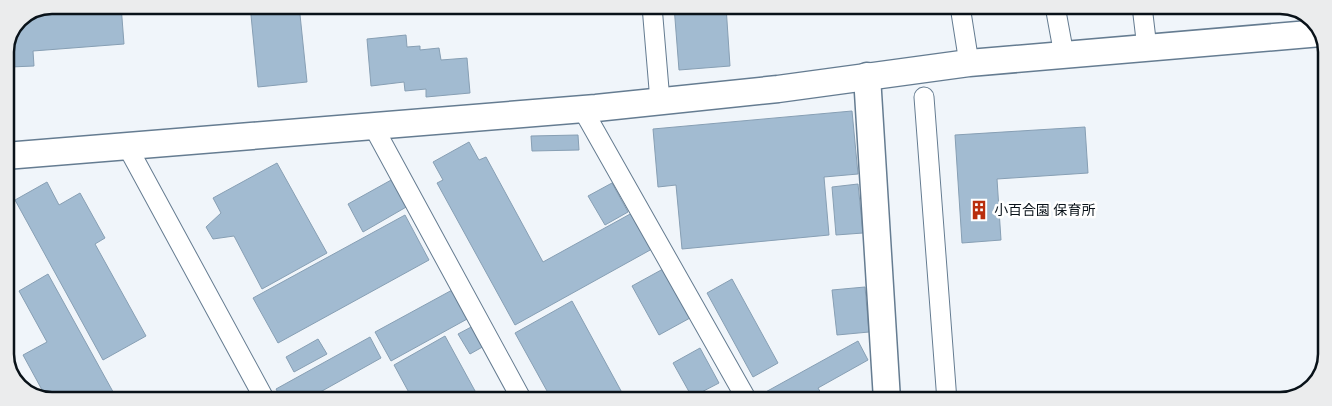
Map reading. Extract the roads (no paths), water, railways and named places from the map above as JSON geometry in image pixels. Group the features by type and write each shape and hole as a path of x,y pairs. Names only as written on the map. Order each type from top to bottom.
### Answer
{"street":[{"path":"653,14 660,101"},
{"path":"961,14 969,63"},
{"path":"1056,14 1064,55"},
{"path":"1143,14 1147,48"},
{"path":"14,155 583,110 778,89 969,63 1313,34"},
{"path":"867,76 887,392"},
{"path":"924,97 946,392"},
{"path":"583,110 742,392"},
{"path":"373,126 518,392"},
{"path":"128,146 261,392"}],"place":[{"name":"小百合園 保育所","path":"979,210"}]}
